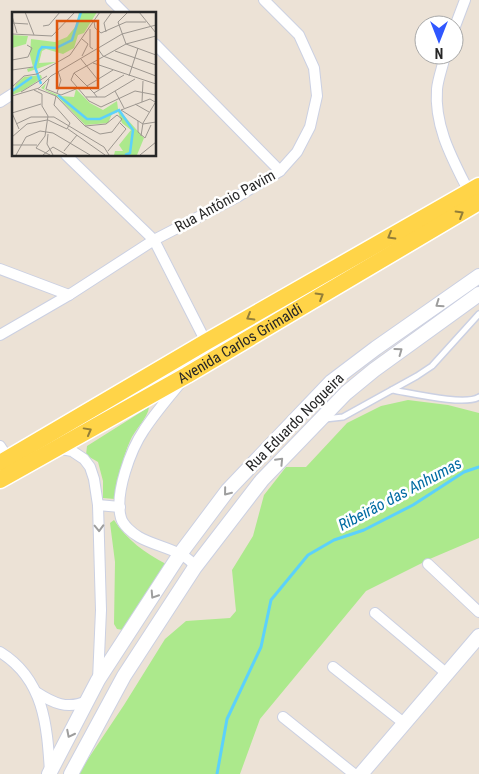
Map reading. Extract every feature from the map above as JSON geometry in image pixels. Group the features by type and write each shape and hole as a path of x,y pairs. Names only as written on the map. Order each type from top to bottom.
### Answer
{"main road":[{"name":"Avenida Carlos Grimaldi","path":"0,480 6,459 206,342 476,194"},
{"name":"Avenida Carlos Grimaldi","path":"6,459 57,448 187,375 476,194"},
{"name":"Rua Eduardo Nogueira","path":"50,773 98,680 180,554 228,490 331,382 479,276"},
{"name":"Rua Eduardo Nogueira","path":"71,774 124,676 195,568 262,480 346,393 374,370 479,294"},
{"path":"362,774 479,636"}],"street":[{"path":"111,0 123,12"},
{"name":"Rua Antônio Pavim","path":"0,335 69,295 154,240 237,197 280,171 297,152 310,127 317,96 314,68 299,35 264,0"},
{"path":"459,15 465,0"},
{"path":"156,45 280,171"},
{"path":"443,65 437,89 438,119 448,150 476,194"},
{"path":"67,156 154,240 206,342"},
{"path":"0,269 69,295"},
{"path":"187,375 144,429 136,444 121,490 120,516 123,524 136,536 180,554 188,559 195,568"},
{"path":"57,448 72,451 84,459 90,467 94,479 98,505 101,610 98,680"},
{"path":"98,505 120,507"},
{"path":"428,564 479,612"},
{"path":"374,613 446,673"},
{"path":"0,652 9,657 23,670 36,692 48,737 50,773"},
{"path":"333,667 405,724"},
{"path":"36,692 50,701 61,705 79,705 87,701"},
{"path":"283,717 354,774"}],"lane":[{"path":"322,419 343,417 432,366 479,314"},
{"path":"392,390 462,401 474,400 479,397"}],"green space":[{"path":"408,400 448,405 479,413 479,538 432,558 366,591 260,719 240,774 78,774 165,639 186,621 230,618 236,611 232,570 253,536 264,495 286,467 306,467 347,423 381,406"},
{"path":"149,407 127,448 115,499 103,498 103,481 98,462 86,455 87,446"},
{"path":"114,520 137,545 166,564 123,630 117,629 114,624 115,562 110,523"}],"waterway":[{"name":"Ribeirão das Anhumas","path":"217,774 227,719 261,647 271,600 308,555 334,540 364,530 413,505 464,472 479,467"}]}
